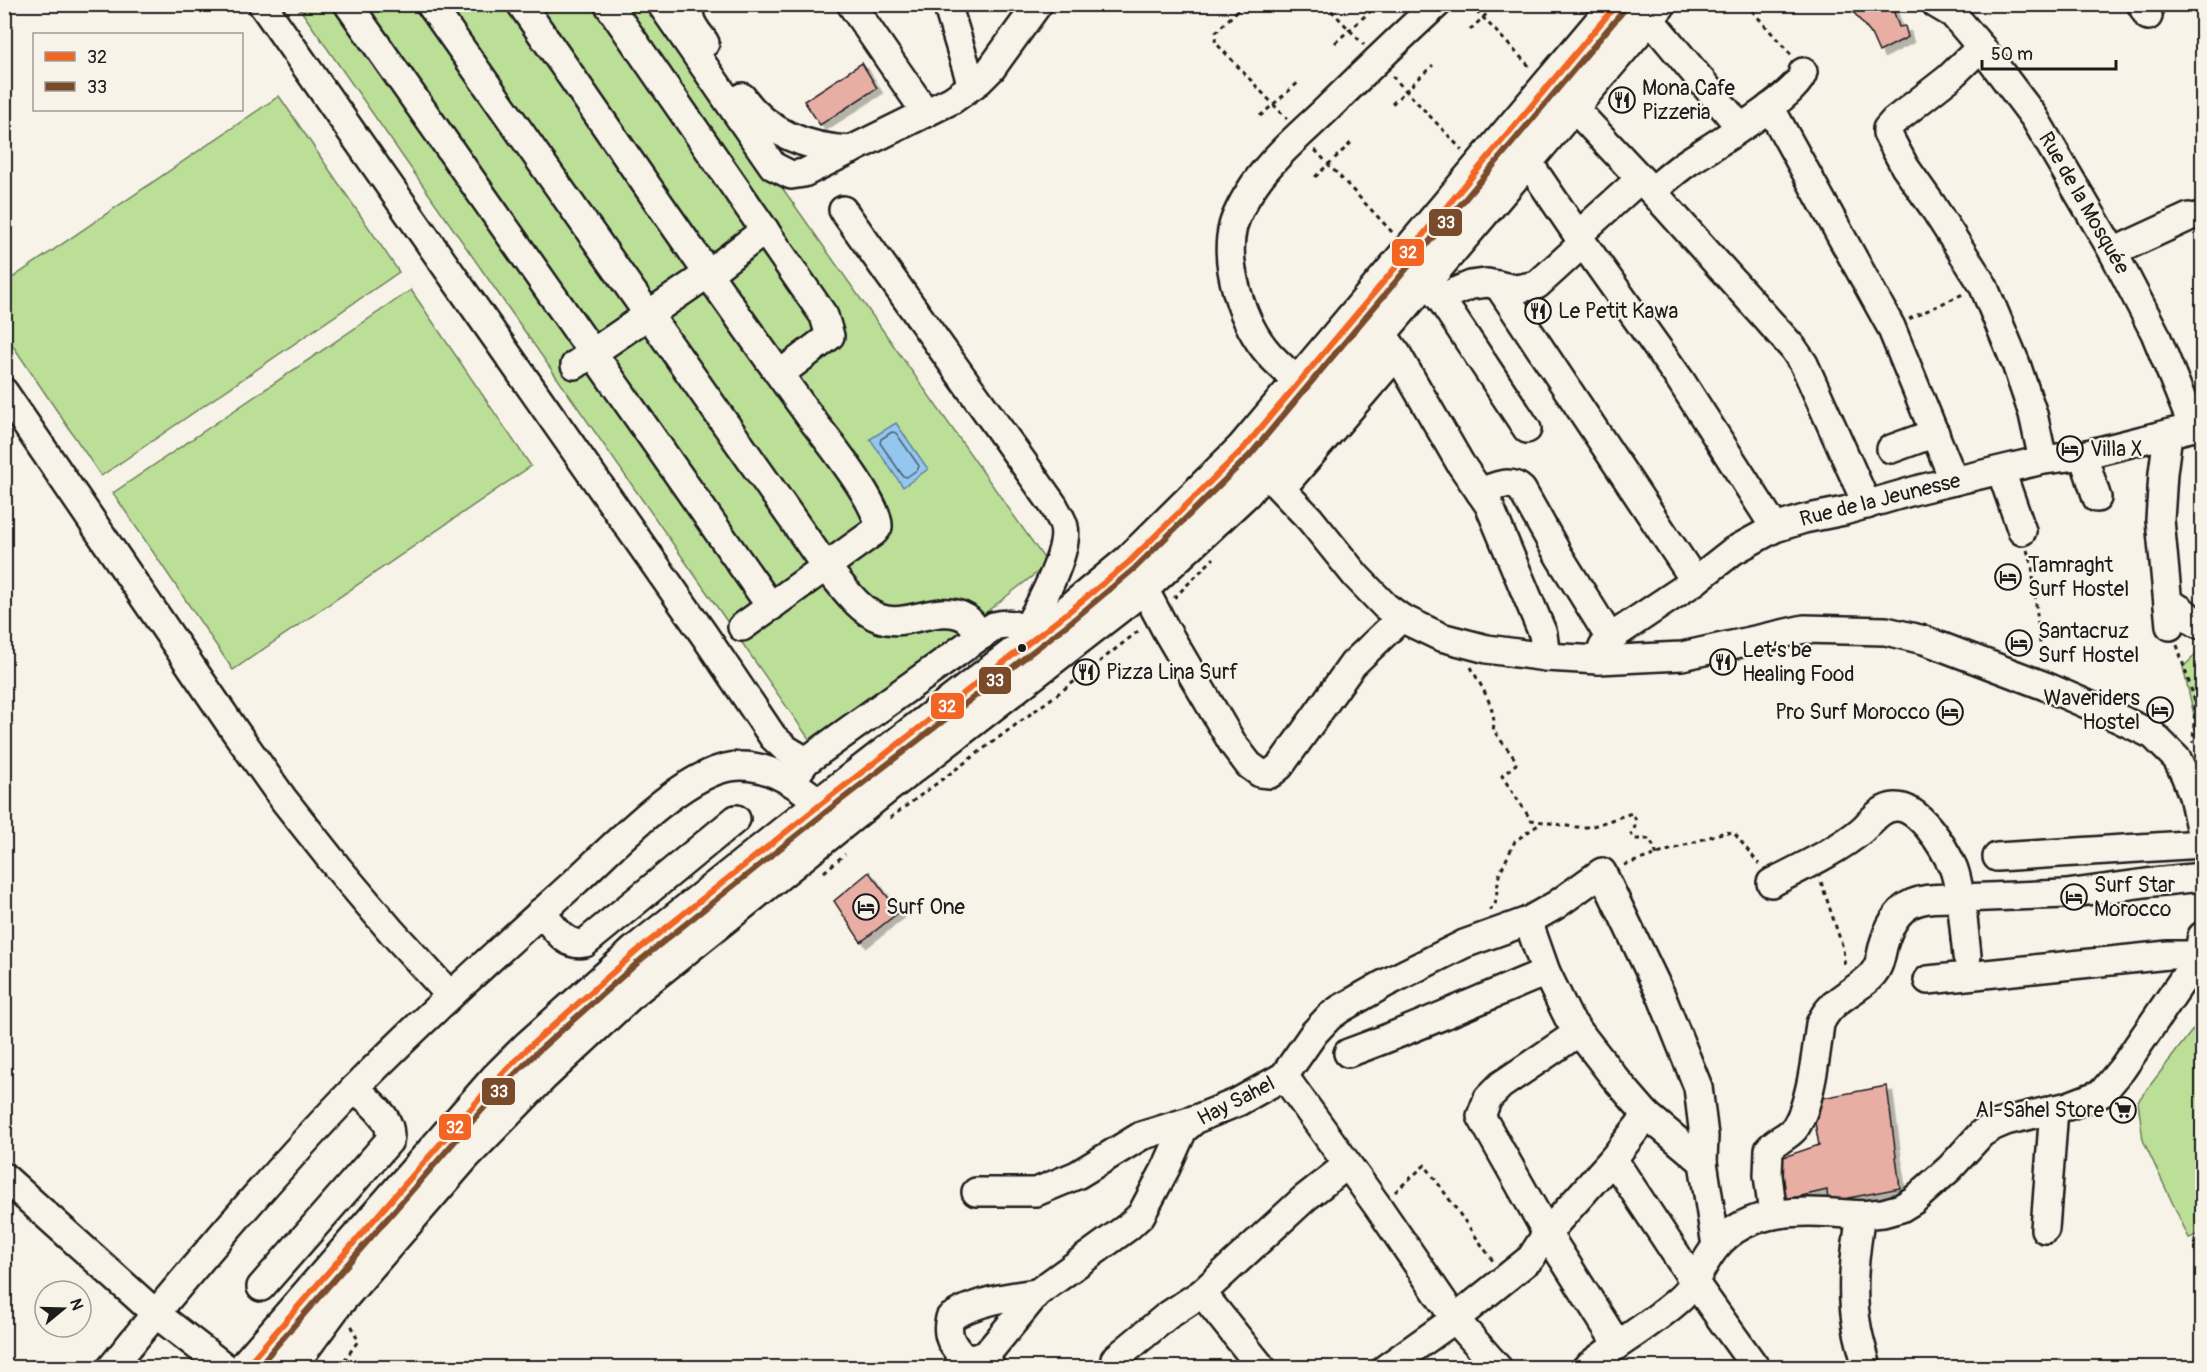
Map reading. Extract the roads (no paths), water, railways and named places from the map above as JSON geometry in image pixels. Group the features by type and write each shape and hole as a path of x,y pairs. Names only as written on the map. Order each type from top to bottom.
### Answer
{"highway":[{"path":"244,1367 496,1080 529,1047 637,951 821,804 1035,645 1151,601 1263,469 1389,343 1432,290 1526,159 1617,4"},
{"path":"288,1368 336,1304 463,1156 542,1076 632,991 887,786 1066,614 1129,562 1263,469 1299,382 1480,168 1654,11"}],"street":[{"path":"262,4 773,737 786,749 821,804"},
{"path":"348,4 584,359 771,607"},
{"path":"430,4 826,567 863,607 878,618 907,621 945,613 967,619 981,636"},
{"path":"521,4 865,493 878,516 879,527 874,532 742,627"},
{"path":"608,4 824,316 830,329 830,336 780,374"},
{"path":"661,4 773,166 791,175 804,173 952,100 990,69 1038,4"},
{"path":"691,4 690,21 751,109 759,117 786,136 807,145 851,150"},
{"path":"851,4 926,113"},
{"path":"947,4 972,86"},
{"path":"1299,382 1269,354 1252,329 1242,306 1234,282 1233,226 1255,183 1300,134 1437,4"},
{"name":"Rue de la Mosquée","path":"1953,8 2034,117 2113,252 2155,333 2198,426"},
{"path":"1654,11 1740,127"},
{"path":"1981,47 1949,78 1887,129 1889,138 1905,167 1983,285 2016,364 2033,414 2043,460"},
{"path":"1527,429 1432,290 1487,283 1516,289 1537,285 1581,239 1646,185 1719,143 1770,107 1798,82 1803,72"},
{"path":"1561,96 1646,185 1793,348 1804,364 1867,505"},
{"path":"1770,107 1892,327 1954,481"},
{"path":"1526,159 1681,381 1775,528"},
{"path":"843,210 1054,506 1064,526 1063,552 1036,612 1035,645"},
{"path":"2113,252 2190,217"},
{"path":"584,359 709,273 765,230"},
{"path":"1498,285 1695,581"},
{"path":"1389,343 1450,447 1489,505 1543,634 1546,657"},
{"path":"4,392 235,731 285,800 385,924 450,995"},
{"name":"Rue de la Jeunesse","path":"1604,649 1732,551 1775,528 1954,481 2043,460 2083,455 2198,426"},
{"path":"1891,449 1935,433"},
{"path":"2168,434 2160,520 2169,615 2180,607 2195,623 2202,625"},
{"path":"2083,455 2097,498"},
{"path":"1263,469 1310,519 1356,576 1385,606 1401,618 1432,633 1461,643 1546,657 1604,649 1682,656 1804,629 1886,631 1924,640 2045,686 2153,735 2191,759 2193,796 2202,837"},
{"path":"2001,471 2022,531"},
{"path":"1480,492 1509,483 1522,490 1559,556 1604,649"},
{"path":"1151,601 1233,744 1249,765 1260,773 1270,774 1280,766 1353,664 1401,618"},
{"path":"111,1368 248,1203 355,1088 450,995 658,806 703,776 726,768 750,766 774,773 799,772 994,626 1011,623 1035,645"},
{"path":"1771,884 1814,861 1861,831 1883,810 1904,807 1931,830 1954,868 1961,898 1967,956"},
{"path":"541,912 566,940 578,945 585,943 736,819"},
{"path":"1997,857 2202,844"},
{"path":"1284,1076 1314,1033 1340,1009 1464,944 1528,921 1556,905 1602,872 1660,995 1698,1087 1704,1136 1703,1162 1716,1246"},
{"path":"1773,1215 1768,1175 1769,1149 1794,1129 1799,1120 1810,1086 1820,1024 1830,1006 1869,978 1876,970 1881,962 1885,940 1894,918 1901,909 1920,899 2066,894 2202,877"},
{"path":"1528,921 1546,972 1562,1005 1579,1032 1647,1115 1703,1162"},
{"path":"1928,980 2168,955 2200,945"},
{"path":"1586,1368 1622,1349 1695,1283 1716,1246 1740,1227 1756,1218 1801,1212 1861,1215 1883,1213 1901,1208 1914,1200 1950,1168 1982,1133 1994,1126 2102,1093 2113,1081 2200,945"},
{"path":"1348,1053 1406,1032 1546,972"},
{"path":"1579,1032 1501,1085 1488,1098 1481,1116 1547,1233 1622,1349"},
{"name":"Hay Sahel","path":"989,1361 1037,1293 1128,1227 1141,1215 1166,1168 1178,1138 1196,1119 1238,1102 1284,1076 1379,1207 1455,1319 1498,1368"},
{"path":"261,1287 389,1141 391,1134 387,1121 355,1088"},
{"path":"2045,1229 2054,1109"},
{"path":"1386,1368 1455,1319 1531,1258 1547,1233 1613,1159 1647,1115"},
{"path":"976,1192 1036,1192 1077,1175 1141,1136 1196,1119"},
{"path":"1613,1159 1695,1283 1756,1368"},
{"path":"1115,1359 1167,1316 1202,1293 1305,1197 1347,1165"},
{"path":"4,1177 155,1313 244,1367"},
{"path":"1861,1215 1853,1278 1854,1305 1867,1368"},
{"path":"989,1361 967,1360 958,1353 948,1335 947,1327 950,1318 985,1302 1037,1293"},
{"path":"1202,1293 1262,1368"}],"water":[{"path":"896,423 928,469 903,487 870,439"}],"waterway":[{"path":"2196,634 2202,644"}],"place":[{"name":"Mona Cafe Pizzeria","path":"1622,100"},
{"name":"Le Petit Kawa","path":"1538,311"},
{"name":"Villa X","path":"2070,449"},
{"name":"Tamraght Surf Hostel","path":"2008,577"},
{"name":"Santacruz Surf Hostel","path":"2019,643"},
{"name":"Let’s be Healing Food","path":"1723,662"},
{"name":"Pizza Lina Surf","path":"1086,672"},
{"name":"Waveriders Hostel","path":"2160,710"},
{"name":"Pro Surf Morocco","path":"1950,712"},
{"name":"Surf Star Morocco","path":"2074,897"},
{"name":"Surf One","path":"866,907"},
{"name":"Al-Sahel Store","path":"2123,1110"}]}
